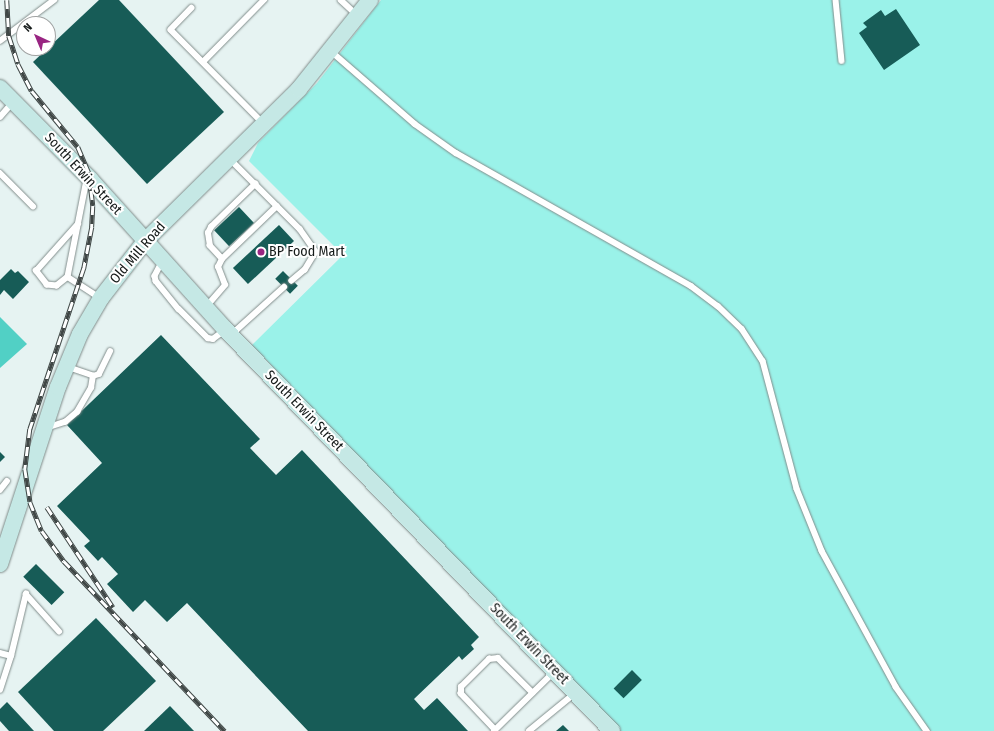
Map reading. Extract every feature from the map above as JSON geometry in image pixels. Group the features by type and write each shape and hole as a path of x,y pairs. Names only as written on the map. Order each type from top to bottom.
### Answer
{"street":[{"name":"Old Mill Road","path":"2,554 66,367 100,298 145,241 265,125 331,51 370,0"},
{"name":"South Erwin Street","path":"0,88 87,177 228,332 612,731"}],"lane":[{"path":"0,41 54,0"},
{"path":"203,62 264,0"},
{"path":"341,0 358,16"},
{"path":"836,0 842,61"},
{"path":"192,8 171,30 265,125"},
{"path":"331,51 415,124 456,153 691,286 718,306 742,329 763,361 797,489 822,551 892,681 927,731"},
{"path":"0,117 14,102"},
{"path":"230,159 300,228 316,252 305,270 292,281"},
{"path":"0,173 33,206"},
{"path":"78,224 36,271 47,285 57,286 68,277 87,177"},
{"path":"222,259 210,246 208,233 211,226 255,184"},
{"path":"206,308 225,285 218,267 222,259 277,206"},
{"path":"163,261 155,276 156,281 179,308 208,338 213,339 228,332 284,287"},
{"path":"68,277 100,298"},
{"path":"66,367 93,376 99,374 110,351"},
{"path":"44,429 65,422 77,412 91,388 93,376"},
{"path":"0,490 7,481"},
{"path":"0,690 11,656 26,594 59,631"},
{"path":"0,653 11,656"},
{"path":"533,694 498,658 490,659 461,687 461,694 494,731 533,694 555,671"},
{"path":"528,731 576,693"}],"shaded area":[{"path":"381,0 994,0 994,731 620,731 252,345 343,255 249,161 258,143 317,83"},
{"path":"0,317 27,344 0,368"}],"building":[{"path":"99,0 119,0 224,112 147,184 33,62 39,56 56,56 56,40"},
{"path":"896,9 920,45 884,70 859,33 867,27 863,23 881,10 885,16"},
{"path":"239,207 254,223 229,246 214,230"},
{"path":"279,225 294,241 248,284 233,268"},
{"path":"11,269 15,273 18,271 29,282 13,299 4,290 0,295 0,280"},
{"path":"283,271 298,286 290,294 275,279"},
{"path":"161,335 260,439 250,448 276,475 302,450 479,637 471,645 474,649 462,660 459,656 414,699 424,710 437,698 468,731 308,731 187,603 167,622 145,600 133,612 107,584 118,574 102,557 98,561 84,546 90,541 57,506 102,463 67,425"},
{"path":"0,452 5,457 0,462"},
{"path":"36,564 64,592 52,605 23,577"},
{"path":"96,618 156,681 103,731 54,731 18,692"},
{"path":"632,670 642,680 624,698 614,688"},
{"path":"7,702 34,731 9,731 0,721 0,709"},
{"path":"170,706 194,731 144,731"},
{"path":"563,725 569,731 556,731"}],"railway":[{"path":"7,0 9,36 18,64 32,91 78,147 89,173 93,206 92,227 84,268 30,429 25,469 30,502 42,531 64,561 225,731"},
{"path":"47,507 113,607"}],"place":[{"name":"BP Food Mart","path":"261,252"}]}
